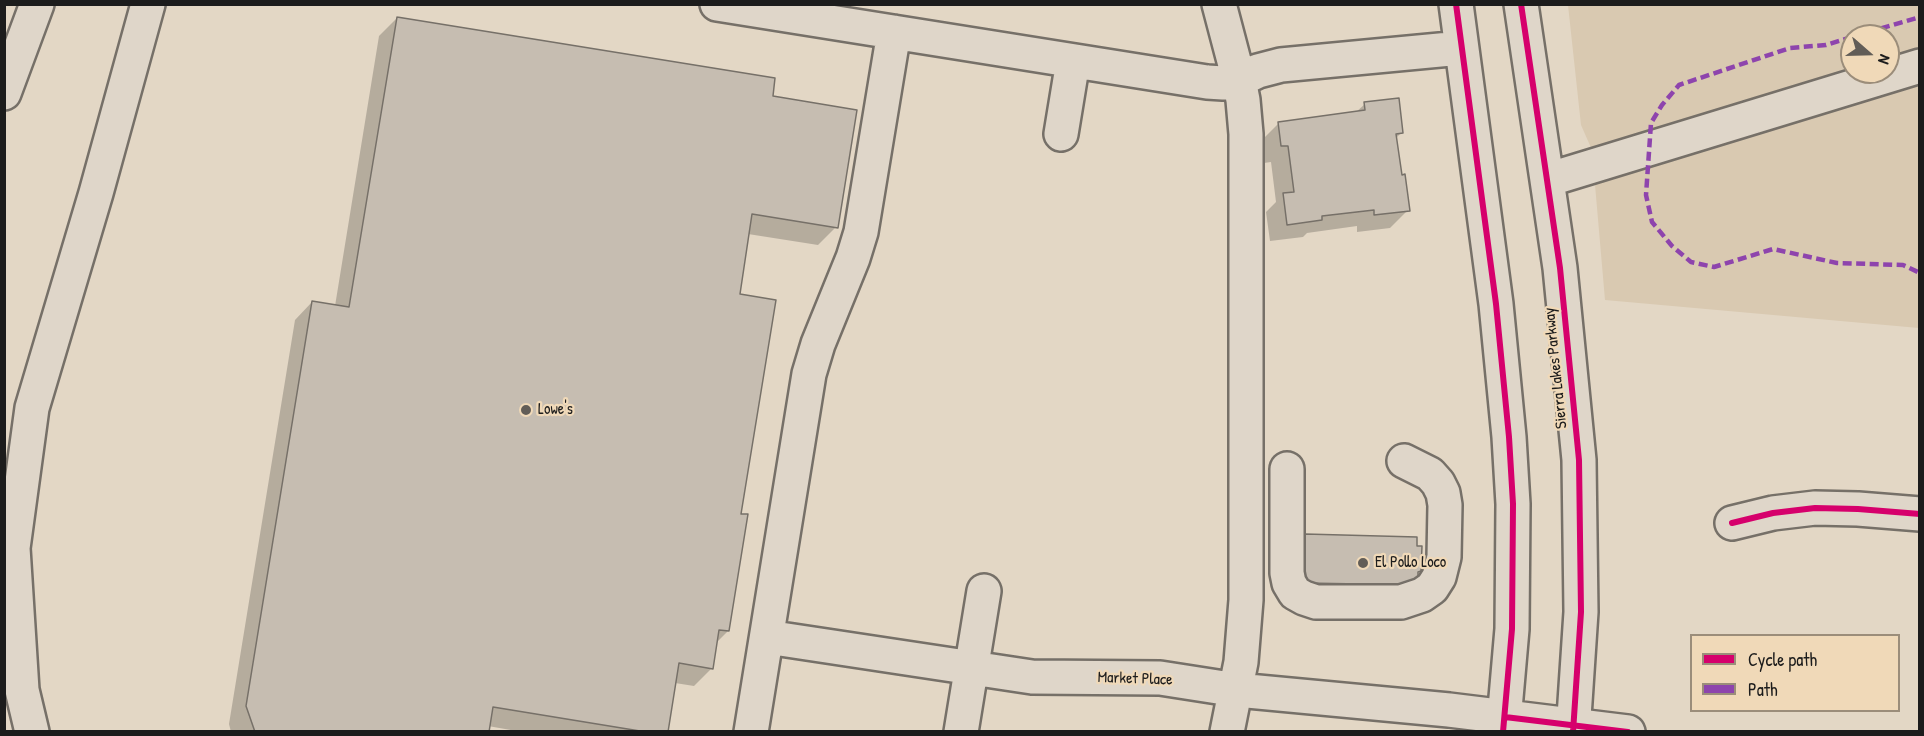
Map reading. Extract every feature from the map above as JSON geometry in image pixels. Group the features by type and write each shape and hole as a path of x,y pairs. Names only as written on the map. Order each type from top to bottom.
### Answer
{"main road":[{"path":"4,93 37,4"},
{"path":"32,732 22,690 13,548 32,408 96,193 148,4"},
{"path":"717,4 765,8 894,32 1223,83 1239,80 1258,71 1281,65 1461,48"},
{"path":"1219,4 1239,80 1246,134 1245,632 1237,690 1227,732"},
{"path":"1456,4 1496,304 1510,448 1513,504 1512,629 1504,724"},
{"name":"Sierra Lakes Parkway","path":"1521,4 1560,268 1579,460 1581,612 1573,728"},
{"path":"751,732 809,374 829,314 853,258 861,232 894,32"},
{"path":"1061,134 1073,61"},
{"path":"1547,180 1920,66"},
{"path":"1287,469 1287,573 1289,583 1295,592 1316,602 1401,602 1422,595 1432,588 1439,578 1444,557 1445,505 1443,493 1430,474 1404,461"},
{"path":"1732,524 1773,513 1815,508 1920,514"},
{"path":"961,732 984,591"},
{"name":"Market Place","path":"767,637 1032,677 1160,678 1237,690 1449,710 1504,724 1628,732"}],"shaded area":[{"path":"1568,5 1919,5 1919,328 1605,300 1592,150 1581,125"}],"building":[{"name":"Lowe's","path":"397,17 775,78 773,96 857,110 838,228 752,214 740,294 776,300 741,514 748,514 729,631 719,630 713,669 679,663 668,732 646,732 493,707 489,732 255,732 246,706 312,301 349,307"},
{"path":"1399,98 1403,133 1396,134 1410,211 1374,215 1374,210 1322,216 1322,220 1287,225 1283,193 1294,192 1288,146 1281,146 1278,122 1365,110 1364,102"},
{"name":"El Pollo Loco","path":"1305,534 1417,537 1417,546 1422,546 1418,585 1304,583"}],"marked path":[{"path":"1896,24 1920,17"},
{"path":"1840,41 1826,45 1790,48 1679,85 1662,105 1651,123 1646,195 1652,222 1672,246 1691,262 1714,267 1773,249 1837,263 1903,265 1920,273"}],"cycle path":[{"path":"1456,4 1496,304 1509,437 1513,504 1512,629 1503,732"},
{"path":"1521,4 1560,268 1579,460 1581,612 1573,732"},
{"path":"1732,523 1773,513 1815,508 1920,514"},
{"path":"1505,717 1628,732"}],"place":[{"name":"Lowe's","path":"526,410"},
{"name":"El Pollo Loco","path":"1363,563"}]}
